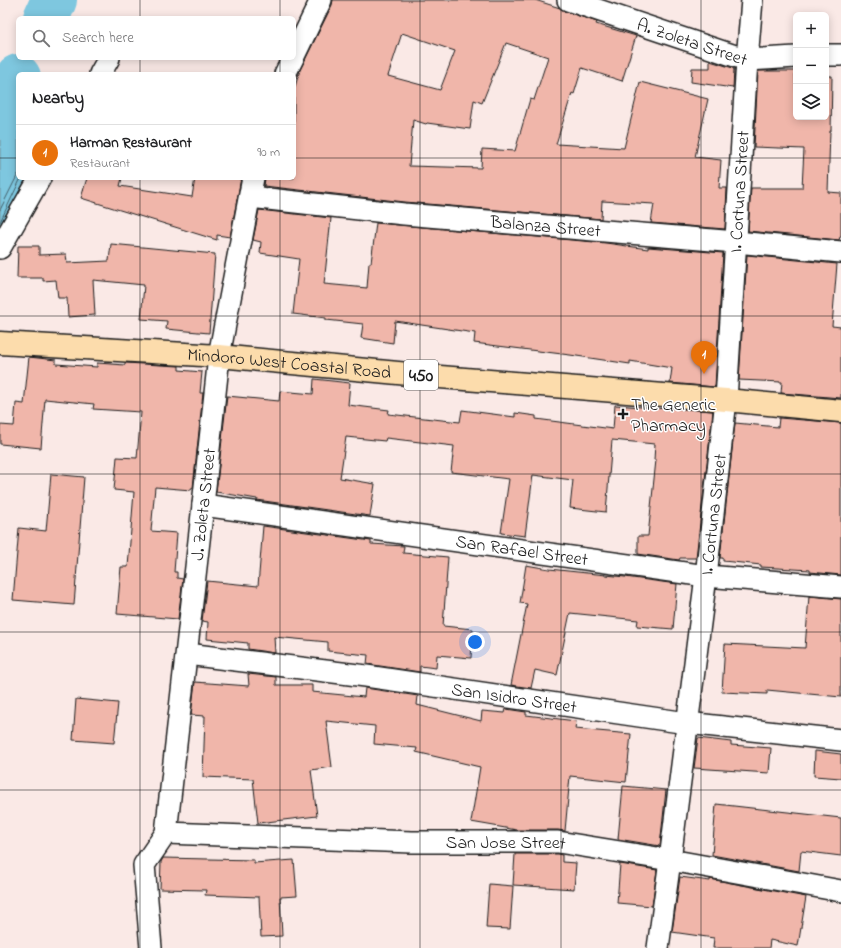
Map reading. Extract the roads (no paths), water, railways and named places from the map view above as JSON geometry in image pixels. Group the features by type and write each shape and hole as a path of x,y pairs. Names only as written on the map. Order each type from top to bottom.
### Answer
{"main road":[{"name":"Mindoro West Coastal Road","path":"0,343 219,356 440,377 726,400 841,411"}],"street":[{"path":"296,53 321,0"},
{"name":"A. Zoleta Street","path":"568,0 747,60 793,57"},
{"name":"I. Cortuna Street","path":"658,948 706,576 726,400 752,0"},
{"path":"829,56 841,55"},
{"path":"101,72 108,60"},
{"path":"286,72 292,60"},
{"path":"0,248 39,180"},
{"name":"Balanza Street","path":"251,187 404,214 841,252"},
{"name":"J. Zoleta Street","path":"166,833 219,356 251,187"},
{"name":"San Rafael Street","path":"203,506 706,576 841,587"},
{"name":"San Isidro Street","path":"187,654 366,676 687,723 841,740"},
{"path":"151,948 144,865 166,833"},
{"name":"San Jose Street","path":"166,833 412,842 558,842 670,860 841,891"}],"water":[{"path":"0,89 16,97 16,180 25,180 0,231"}],"waterway":[{"path":"47,16 54,0"},
{"path":"0,116 16,81"}],"place":[{"name":"Harman Restaurant","path":"704,374"},
{"name":"The Generic Pharmacy","path":"623,414"}]}
